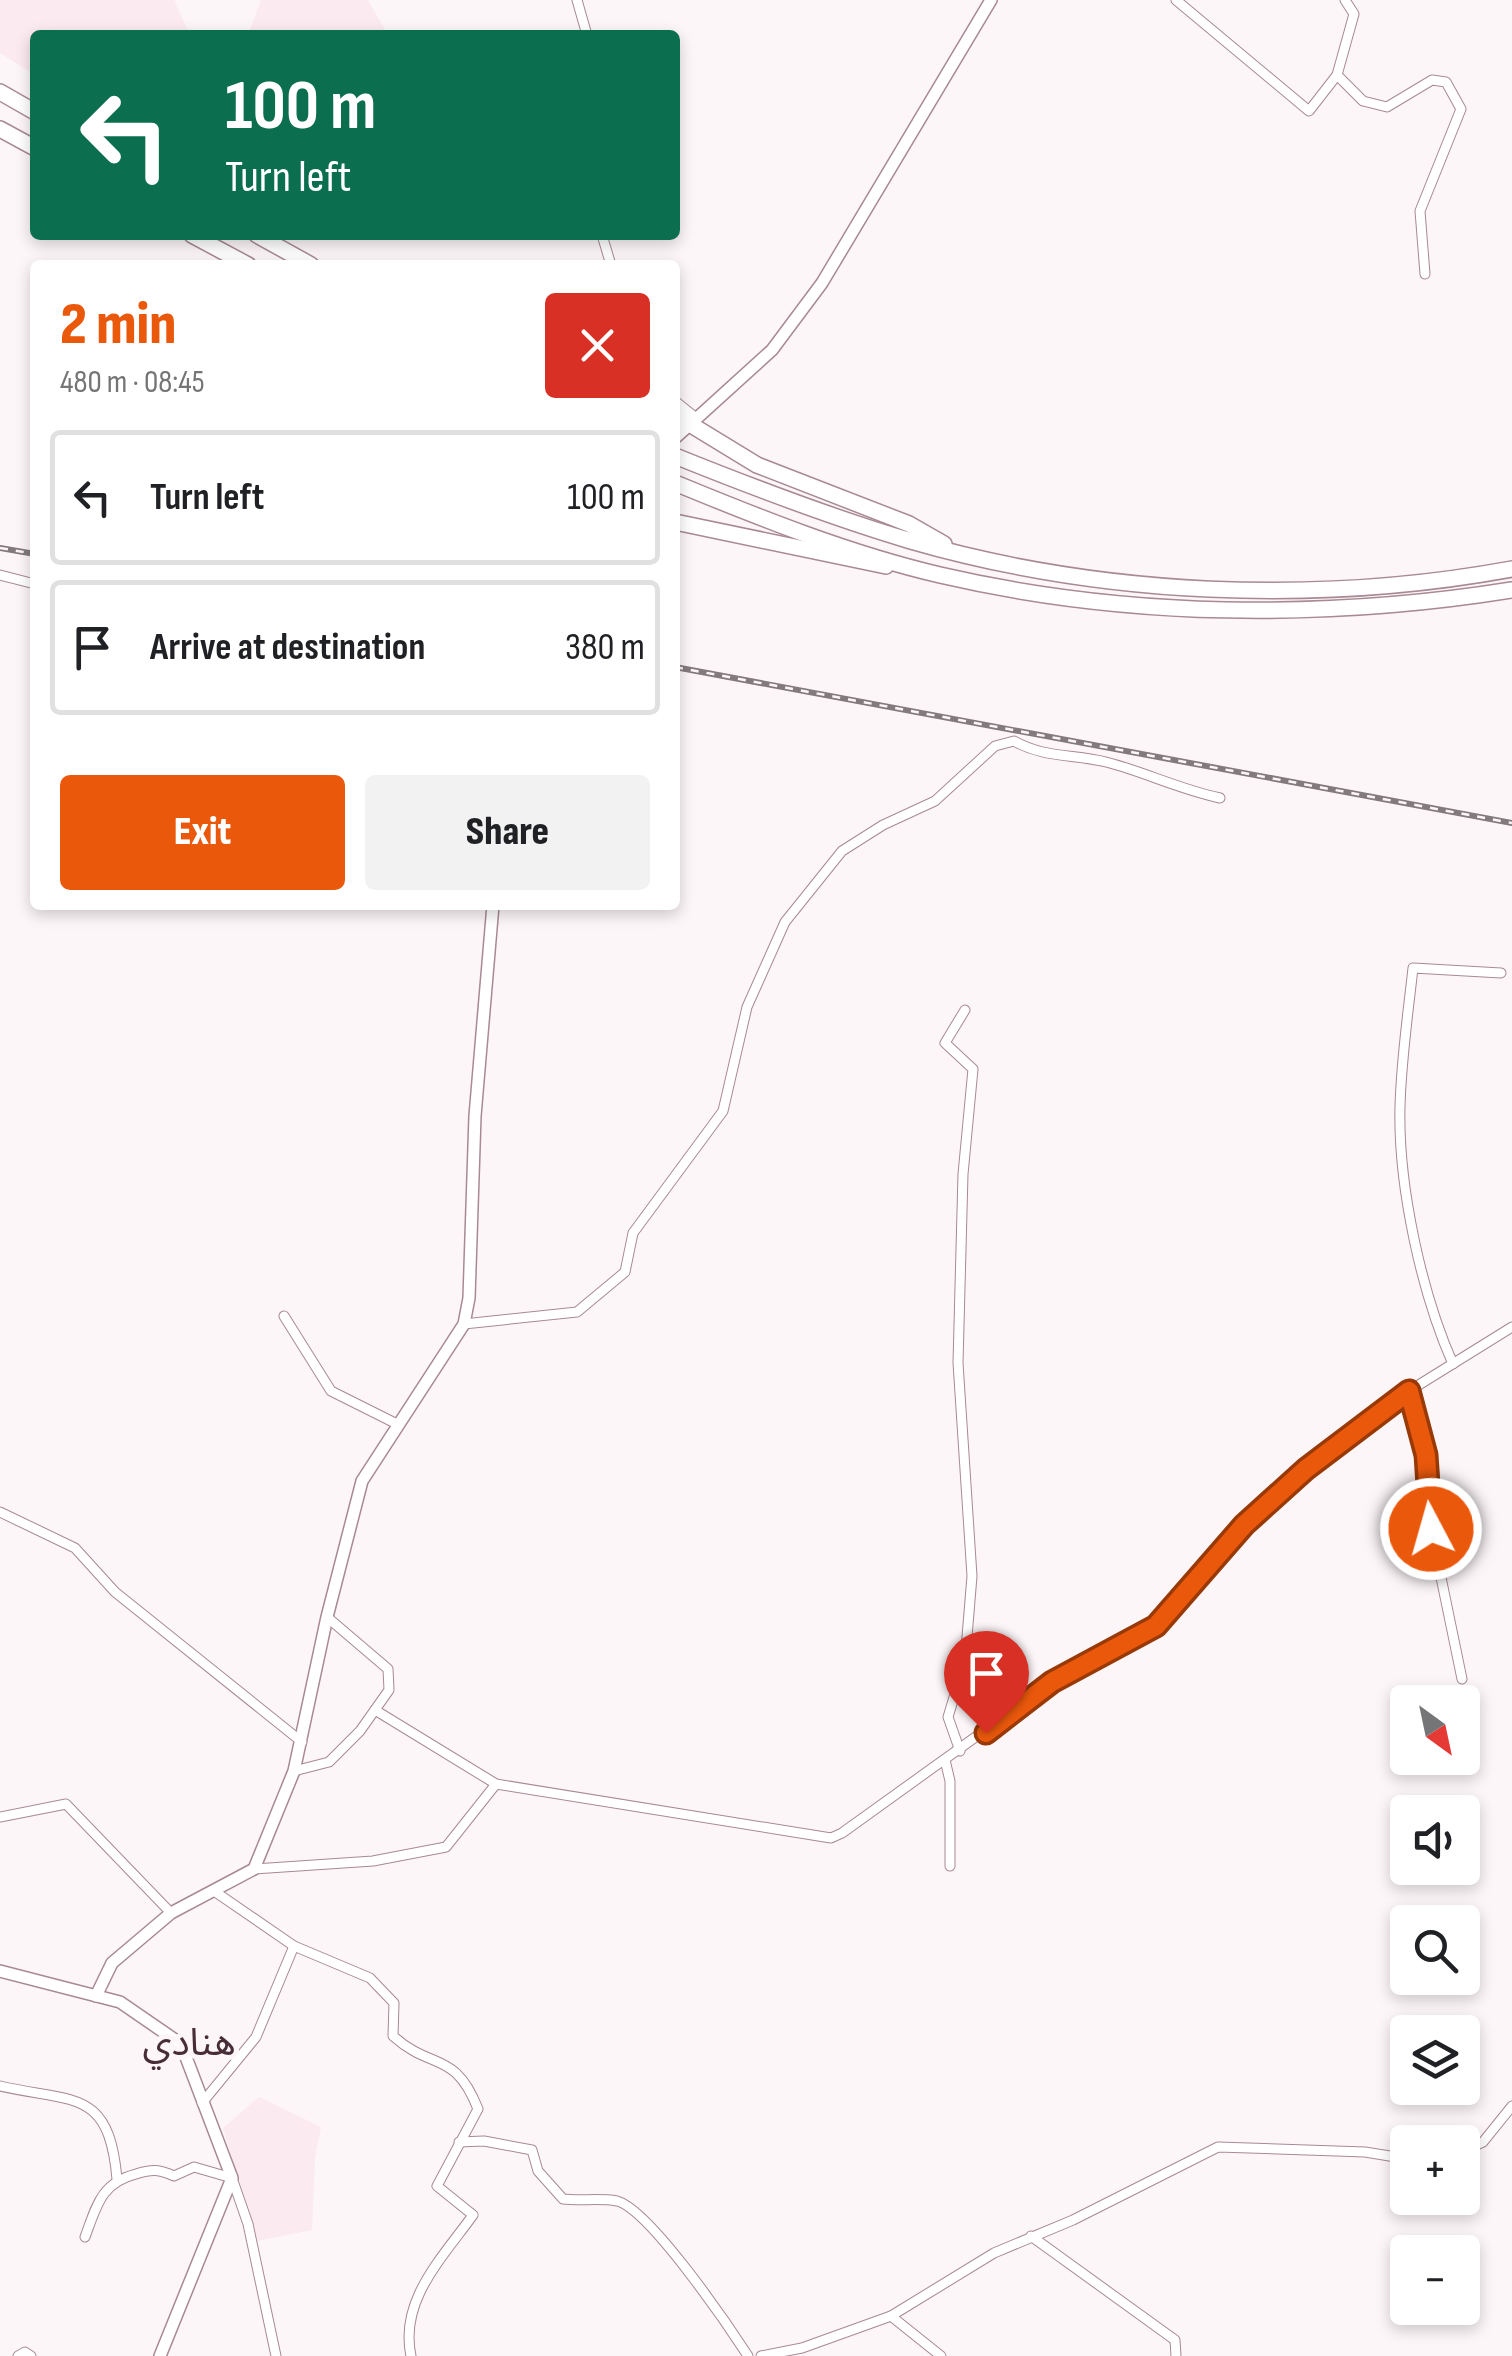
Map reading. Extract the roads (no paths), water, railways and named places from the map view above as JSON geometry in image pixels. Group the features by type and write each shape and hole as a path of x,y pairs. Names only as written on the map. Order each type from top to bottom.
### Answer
{"highway":[{"path":"0,92 30,109"},
{"path":"0,129 30,145"},
{"path":"201,240 239,260"},
{"path":"266,240 302,260"},
{"path":"687,418 744,458 920,529 951,550"},
{"path":"680,458 789,501 951,550 1028,568 1250,590 1409,585 1512,569"},
{"path":"680,484 790,527 939,575"},
{"path":"680,523 939,575 1121,605 1246,609 1425,604 1512,590"}],"street":[{"path":"577,0 586,30"},
{"path":"687,418 772,350 822,283 991,0"},
{"path":"1176,0 1310,111 1337,75 1354,14 1345,0"},
{"path":"1337,75 1363,101 1386,107 1432,80 1446,82 1456,93 1461,109 1420,211 1425,274"},
{"path":"0,576 30,583"},
{"path":"464,1324 577,1312 625,1272 634,1234 724,1111 747,1007 785,922 842,851 883,825 935,801 995,746 1014,742 1036,754 1106,762 1172,788 1220,798"},
{"path":"254,1869 294,1771 327,1616 362,1481 464,1324 470,1298 476,1116 493,910"},
{"path":"1454,1364 1416,1250 1402,1152 1400,1107 1413,968 1500,973"},
{"path":"960,1750 948,1717 965,1661 972,1576 958,1367 962,1174 972,1069 946,1043 965,1010"},
{"path":"284,1316 331,1391 399,1425"},
{"path":"375,1710 496,1784 831,1838 867,1818 1052,1682 1156,1626 1244,1525 1306,1469 1409,1391 1512,1326"},
{"path":"1409,1391 1426,1455 1431,1529 1462,1680"},
{"path":"0,1512 76,1548 116,1592 302,1742"},
{"path":"294,1771 329,1762 389,1690 388,1669 327,1616"},
{"path":"945,1760 950,1781 950,1866"},
{"path":"96,1996 112,1963 171,1913 254,1869 373,1861 446,1847 496,1784"},
{"path":"0,1817 66,1804 171,1913"},
{"path":"214,1891 294,1946 370,1978 394,2003 393,2036 405,2047 451,2066 466,2080 478,2109 437,2186 473,2215 414,2298 408,2343 411,2356"},
{"path":"202,2103 256,2037 294,1946"},
{"path":"0,1970 120,2002 181,2044 248,2224 276,2356"},
{"path":"0,2086 74,2100 101,2115 114,2142 116,2179"},
{"path":"1480,2143 1512,2106"},
{"path":"459,2142 484,2141 515,2150 532,2150 538,2170 562,2200 620,2202 662,2238 748,2356"},
{"path":"761,2356 802,2348 891,2316 994,2253 1073,2220 1218,2147 1390,2155"},
{"path":"85,2237 104,2188 116,2179 157,2168 174,2176 194,2167 232,2178"},
{"path":"160,2356 232,2178"},
{"path":"1031,2236 1175,2340 1176,2356"},
{"path":"891,2316 941,2356"},
{"path":"802,2348 812,2356"},
{"path":"18,2356 25,2352 31,2356"}],"railway":[{"path":"0,548 30,553"},
{"path":"680,668 1512,823"}],"district":[{"name":"هنادي","path":"189,2043"}]}
